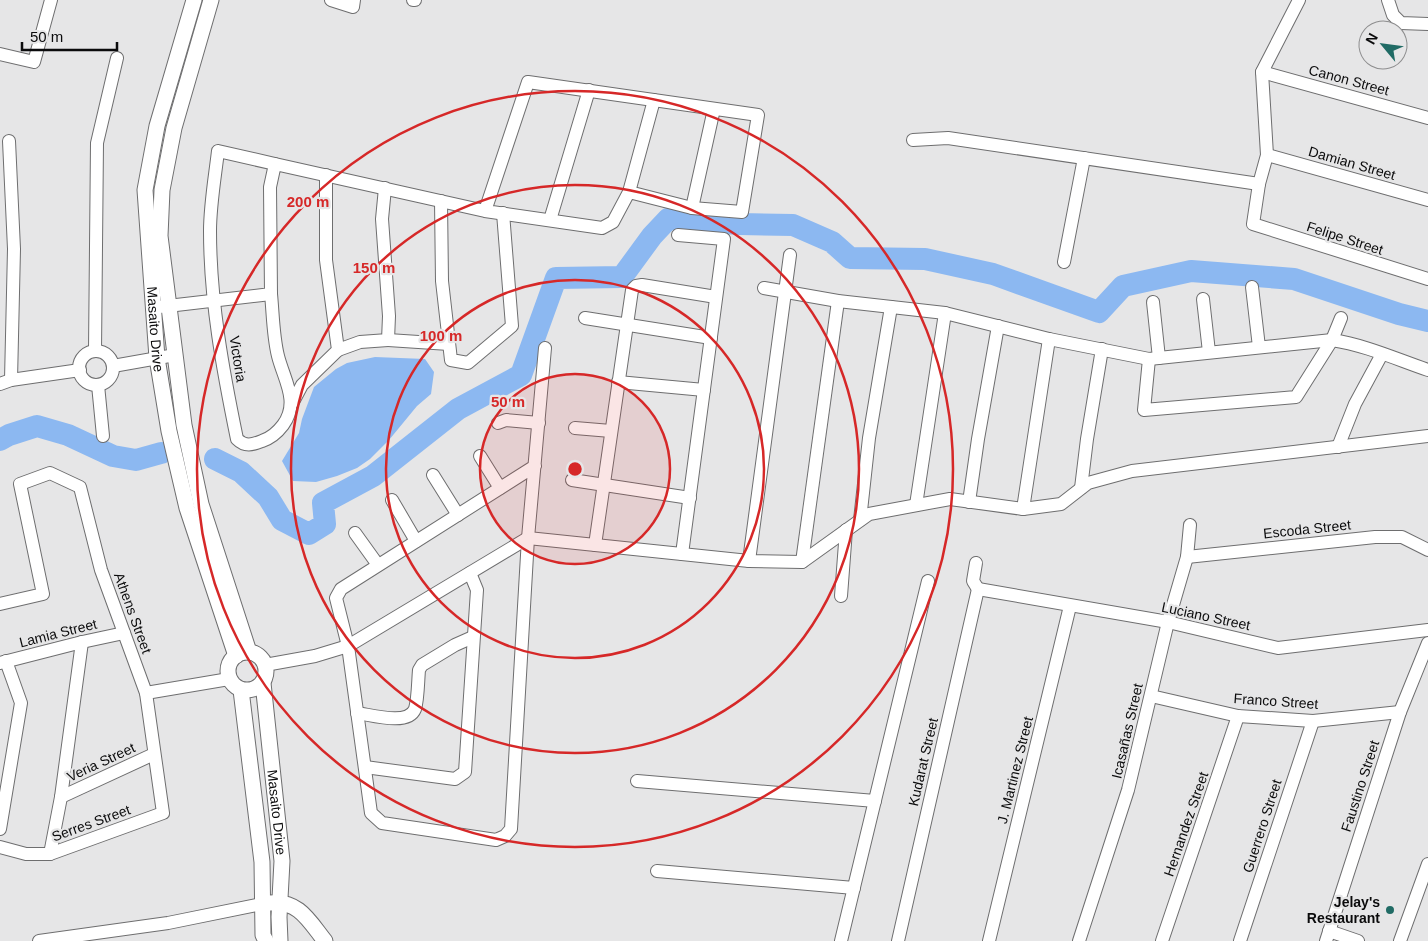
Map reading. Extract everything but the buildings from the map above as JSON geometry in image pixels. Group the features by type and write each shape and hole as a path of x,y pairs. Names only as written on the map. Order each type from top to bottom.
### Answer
{"street":[{"path":"0,54 34,62 51,0"},
{"name":"Masaito Drive","path":"194,0 157,126 145,190 161,307 175,355 184,425 201,504 242,654"},
{"name":"Masaito Drive","path":"210,0 174,128 162,190 160,236 161,307 157,358 169,431 187,508 242,654"},
{"path":"331,0 353,6 354,0"},
{"path":"913,140 948,138 1259,184 1267,155 1262,72 1299,0"},
{"path":"1388,0 1393,14 1401,23 1428,24"},
{"path":"95,351 97,143 117,58"},
{"name":"Canon Street","path":"1262,72 1428,118"},
{"path":"485,210 528,82 758,115 742,212 692,208 629,192"},
{"path":"550,220 589,90"},
{"path":"293,402 278,354 271,294 270,187 274,164 485,210 602,228 613,222 629,192 654,100"},
{"path":"692,208 714,109"},
{"path":"9,141 14,249 6,382 80,370"},
{"name":"Victoria","path":"274,164 218,151 210,230 214,300 226,382 237,439 242,444 248,446 269,439 280,430 288,419 293,402"},
{"name":"Damian Street","path":"1267,155 1428,200"},
{"path":"1064,262 1084,158"},
{"path":"326,175 326,260 338,350"},
{"name":"Felipe Street","path":"1259,184 1253,224 1428,280"},
{"path":"385,188 382,219 389,316 388,340"},
{"path":"441,201 442,280 451,360 468,363 512,326 503,213"},
{"path":"678,235 724,239 682,554"},
{"path":"749,562 790,255"},
{"path":"595,545 632,290 636,286 642,285 716,297"},
{"path":"764,288 838,301 945,313 1049,339 1154,358 1332,340 1355,344 1428,370"},
{"path":"1252,288 1259,347"},
{"path":"161,307 271,294"},
{"path":"1203,299 1209,352"},
{"path":"802,562 838,301"},
{"path":"1154,302 1154,358 1144,410 1296,397 1332,340 1341,318"},
{"path":"860,520 869,438 891,307"},
{"path":"916,506 945,313"},
{"path":"585,318 711,338"},
{"path":"969,502 998,326"},
{"path":"1023,509 1049,339"},
{"path":"293,402 302,385 338,350 360,342 388,340 449,344"},
{"path":"535,466 341,589 336,598 348,646 371,813 382,824 496,840 505,836 511,829 528,538 535,466 539,423 545,348"},
{"path":"1082,488 1087,439 1102,349"},
{"path":"95,351 107,355 113,366 110,379 98,385 86,381 80,370 83,358 95,351"},
{"path":"1338,447 1355,404 1382,354"},
{"path":"113,366 175,355"},
{"path":"618,382 704,390"},
{"path":"98,385 103,436"},
{"path":"498,423 506,420 539,423"},
{"path":"575,428 611,432"},
{"path":"265,665 315,656 348,646 528,538 749,562 802,562 869,514 950,499 1023,509 1061,504 1088,483 1132,471 1428,436"},
{"path":"480,456 500,488"},
{"name":"Athens Street","path":"0,604 43,594 20,484 50,473 80,487 101,570 146,693 163,813"},
{"path":"433,475 458,515"},
{"path":"572,480 690,498"},
{"path":"392,500 416,541"},
{"name":"Icasañas Street","path":"1079,941 1128,790 1168,622 1186,557 1190,525"},
{"path":"841,596 846,530"},
{"path":"355,533 378,565"},
{"name":"Escoda Street","path":"1186,557 1375,537 1402,537 1428,550"},
{"name":"Kudarat Street","path":"898,941 978,589 974,581 976,563"},
{"path":"365,767 455,779 465,772 477,590 470,573"},
{"path":"841,941 928,581"},
{"name":"Luciano Street","path":"978,589 1168,622 1278,648 1428,630"},
{"name":"J. Martinez Street","path":"988,941 1070,606"},
{"name":"Lamia Street","path":"3,662 124,633"},
{"path":"357,713 402,719 410,716 415,709 422,665 455,645 473,637"},
{"path":"50,854 82,642"},
{"name":"Faustino Street","path":"1327,936 1400,712 1428,643"},
{"path":"242,654 259,656 265,665 265,677 262,683 253,690 236,688 227,674 229,664 242,654"},
{"path":"0,829 20,703 3,662"},
{"path":"146,693 229,679"},
{"name":"Masaito Drive","path":"262,683 282,861 279,917 280,941"},
{"name":"Masaito Drive","path":"241,690 262,862 263,935 266,941"},
{"name":"Franco Street","path":"1151,696 1238,716 1313,721 1400,712"},
{"name":"Hernandez Street","path":"1162,941 1238,716"},
{"name":"Guerrero Street","path":"1240,941 1313,721"},
{"name":"Veria Street","path":"60,797 154,754"},
{"path":"637,781 875,801"},
{"name":"Serres Street","path":"0,847 26,854 50,854 163,813"},
{"path":"1400,941 1428,864"},
{"path":"657,871 854,888"},
{"path":"39,941 168,923 280,902 288,904 302,913 325,941"},
{"path":"1327,936 1358,941"}],"water":[{"path":"375,357 425,359 434,372 431,394 417,406 389,440 370,459 357,468 316,482 293,481 282,461 299,433 314,387 336,369 347,363"}],"waterway":[{"path":"215,459 241,472 268,497 282,520 309,534 325,524 323,503 373,476 458,409 521,375 556,278 622,277 652,236 668,219 740,224 793,225 832,242 850,258 925,259 993,274 1099,312 1123,286 1191,271 1294,279 1399,314 1428,321"},
{"path":"0,440 37,426 68,435 113,456 136,460 161,453"}],"place":[{"name":"Jelay's Restaurant","path":"1390,910"}]}
